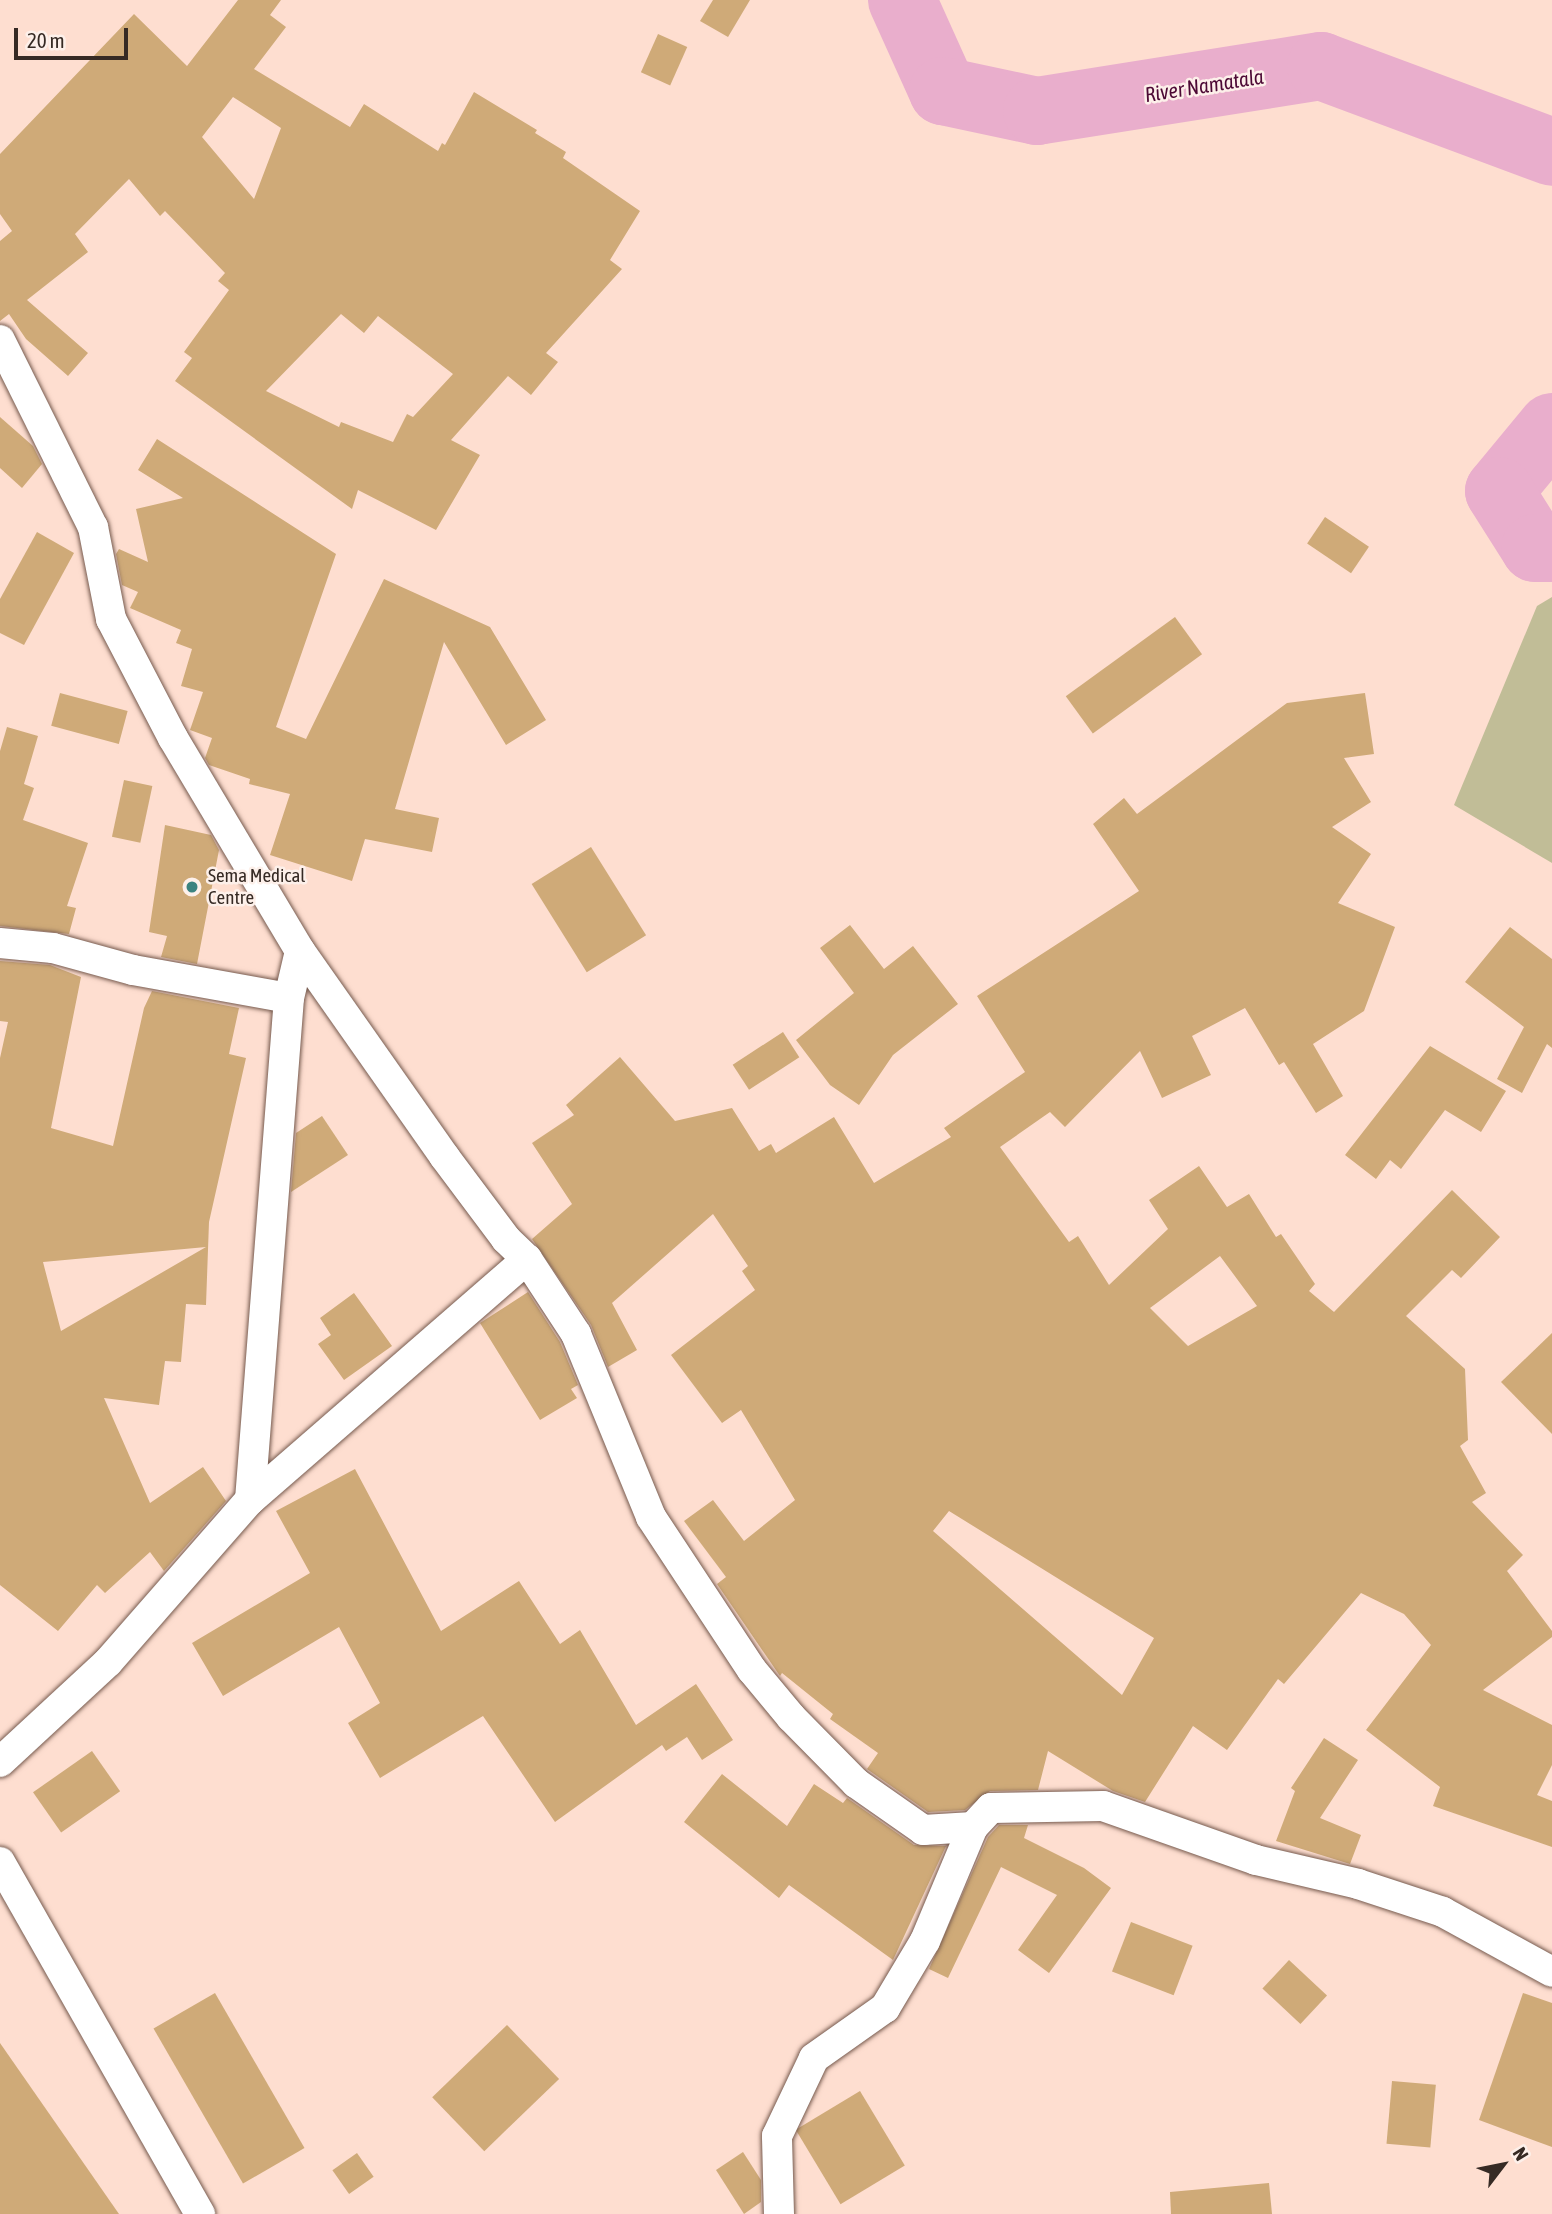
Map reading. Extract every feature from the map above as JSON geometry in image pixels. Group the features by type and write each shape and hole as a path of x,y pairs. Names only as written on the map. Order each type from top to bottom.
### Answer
{"street":[{"path":"0,340 93,527 111,619 173,738 300,951 452,1166 506,1239 527,1259 576,1334 651,1517 752,1670 856,1783 923,1830 974,1827"},
{"path":"0,943 53,948 142,972 289,998"},
{"path":"250,1500 289,998 300,951"},
{"path":"0,1762 108,1662 250,1500 527,1259"},
{"path":"779,2214 777,2136 814,2058 885,2008 925,1941 974,1827 991,1808 1103,1806 1256,1860 1358,1884 1443,1912 1552,1972"},
{"path":"0,1862 200,2214"}],"shaded area":[{"path":"1552,597 1552,863 1454,805 1537,606"}],"building":[{"path":"238,0 281,0 270,15 286,27 254,69 350,127 364,104 438,151 442,143 445,145 474,92 537,130 535,133 566,152 563,158 640,211 610,260 622,269 546,353 558,362 531,395 508,376 451,440 480,455 436,530 358,490 352,509 175,381 192,358 184,352 229,290 218,281 225,273 165,211 160,216 129,179 75,234 88,252 27,300 88,353 68,376 26,339 9,314 0,321 0,241 12,231 0,214 0,154 134,14 187,66","holes":["233,97 281,128 254,199 202,137","341,314 364,333 378,316 453,374 413,417 407,414 393,442 341,422 339,427 266,391"]},
{"path":"713,0 750,0 728,37 700,21"},
{"path":"658,34 687,47 670,85 641,72"},
{"path":"0,417 33,446 42,464 22,488 0,468"},
{"path":"157,439 336,554 276,727 306,739 384,579 490,627 546,720 506,745 444,642 395,809 439,818 432,852 365,839 352,881 270,855 290,794 249,784 250,779 209,765 205,758 212,738 190,730 203,692 181,686 192,649 176,643 181,630 130,608 138,592 122,585 116,554 119,549 148,562 136,509 183,498 138,470"},
{"path":"1325,517 1369,547 1351,573 1307,544"},
{"path":"37,532 74,553 24,645 0,633 0,599"},
{"path":"1175,617 1202,654 1093,734 1066,696"},
{"path":"60,693 128,711 119,744 51,726"},
{"path":"1365,693 1374,754 1344,758 1371,802 1332,827 1371,854 1338,903 1395,927 1364,1011 1313,1044 1343,1096 1316,1113 1284,1062 1279,1065 1245,1008 1192,1036 1211,1075 1162,1098 1140,1051 1065,1127 1050,1112 1000,1147 1069,1242 1078,1236 1109,1285 1168,1229 1149,1200 1199,1166 1227,1207 1249,1194 1276,1237 1281,1234 1315,1284 1309,1291 1334,1312 1452,1190 1500,1237 1461,1278 1452,1270 1406,1316 1465,1369 1468,1440 1460,1446 1486,1493 1472,1502 1523,1555 1507,1571 1552,1631 1552,1637 1483,1690 1552,1725 1552,1765 1537,1795 1552,1801 1552,1847 1433,1806 1440,1787 1366,1730 1431,1645 1404,1614 1361,1593 1284,1684 1278,1679 1227,1750 1193,1726 1145,1802 1113,1791 1048,1751 1038,1790 990,1791 965,1810 928,1812 867,1769 878,1753 830,1719 833,1714 782,1673 780,1676 717,1584 726,1577 684,1521 713,1500 744,1541 795,1500 741,1410 722,1423 671,1355 755,1290 742,1271 748,1266 713,1214 612,1303 637,1350 608,1367 591,1325 532,1239 572,1204 532,1143 574,1115 566,1105 620,1057 675,1121 732,1108 759,1151 771,1144 776,1153 834,1117 874,1183 951,1137 944,1128 1025,1072 977,996 1139,891 1093,824 1124,798 1137,814 1287,703","holes":["1220,1256 1257,1306 1188,1346 1150,1308","949,1511 1154,1638 1122,1695 933,1531"]},
{"path":"7,727 38,736 24,784 34,788 23,820 88,843 67,906 76,908 69,934 0,926 0,751"},
{"path":"124,780 152,786 140,843 112,837"},
{"path":"165,825 211,835 219,850 197,964 161,957 167,936 149,932"},
{"path":"591,847 646,935 587,972 532,884"},
{"path":"850,925 884,969 913,946 958,1004 893,1055 859,1105 830,1085 796,1040 854,993 820,948"},
{"path":"1510,927 1552,959 1552,1048 1547,1044 1522,1093 1497,1079 1524,1027 1465,982"},
{"path":"0,961 50,965 81,977 51,1128 113,1146 144,1008 152,991 239,1008 229,1054 246,1058 209,1222 206,1305 186,1304 181,1362 165,1361 159,1405 104,1398 150,1503 203,1467 226,1501 164,1571 150,1552 105,1593 97,1585 58,1631 0,1585 0,1058 8,1022 0,1021","holes":["206,1247 61,1331 43,1262"]},
{"path":"783,1032 799,1057 749,1090 733,1065"},
{"path":"1430,1046 1506,1091 1481,1132 1445,1110 1401,1169 1390,1160 1376,1179 1345,1155"},
{"path":"322,1116 348,1155 291,1192 296,1133"},
{"path":"528,1292 560,1342 578,1385 571,1389 577,1398 540,1420 480,1323"},
{"path":"354,1293 392,1346 344,1380 318,1344 331,1335 320,1318"},
{"path":"1552,1333 1552,1434 1501,1382"},
{"path":"355,1469 441,1631 519,1581 560,1644 580,1630 636,1725 696,1684 733,1740 702,1760 687,1737 666,1751 662,1745 555,1822 483,1716 380,1778 348,1723 380,1703 339,1627 223,1696 192,1643 310,1573 276,1511"},
{"path":"1324,1738 1358,1760 1320,1818 1361,1835 1350,1864 1276,1841 1295,1791 1291,1788"},
{"path":"92,1751 120,1791 61,1832 33,1792"},
{"path":"722,1774 787,1826 814,1784 843,1803 847,1798 914,1845 946,1846 893,1960 789,1885 779,1898 684,1822"},
{"path":"999,1825 1028,1825 1024,1838 1084,1868 1111,1888 1049,1973 1018,1950 1057,1895 1001,1867 948,1978 929,1969 988,1837"},
{"path":"1131,1922 1193,1946 1174,1995 1112,1971"},
{"path":"1289,1960 1327,1995 1300,2024 1262,1989"},
{"path":"215,1993 304,2148 243,2184 154,2028"},
{"path":"1523,1993 1552,2003 1552,2147 1479,2120"},
{"path":"507,2025 559,2079 484,2151 432,2097"},
{"path":"0,2043 119,2214 0,2214"},
{"path":"1392,2081 1436,2085 1430,2148 1387,2144"},
{"path":"860,2091 905,2166 841,2204 796,2130"},
{"path":"743,2152 761,2180 761,2202 744,2214 716,2170"},
{"path":"357,2153 374,2177 349,2194 332,2170"},
{"path":"1269,2183 1272,2214 1171,2214 1170,2192"}],"waterway":[{"name":"River Namatala","path":"902,0 943,91 1037,111 1321,66 1552,152"},
{"name":"River Namatala","path":"1552,427 1499,491 1535,548 1552,548"}],"place":[{"name":"Sema Medical Centre","path":"192,887"}]}
